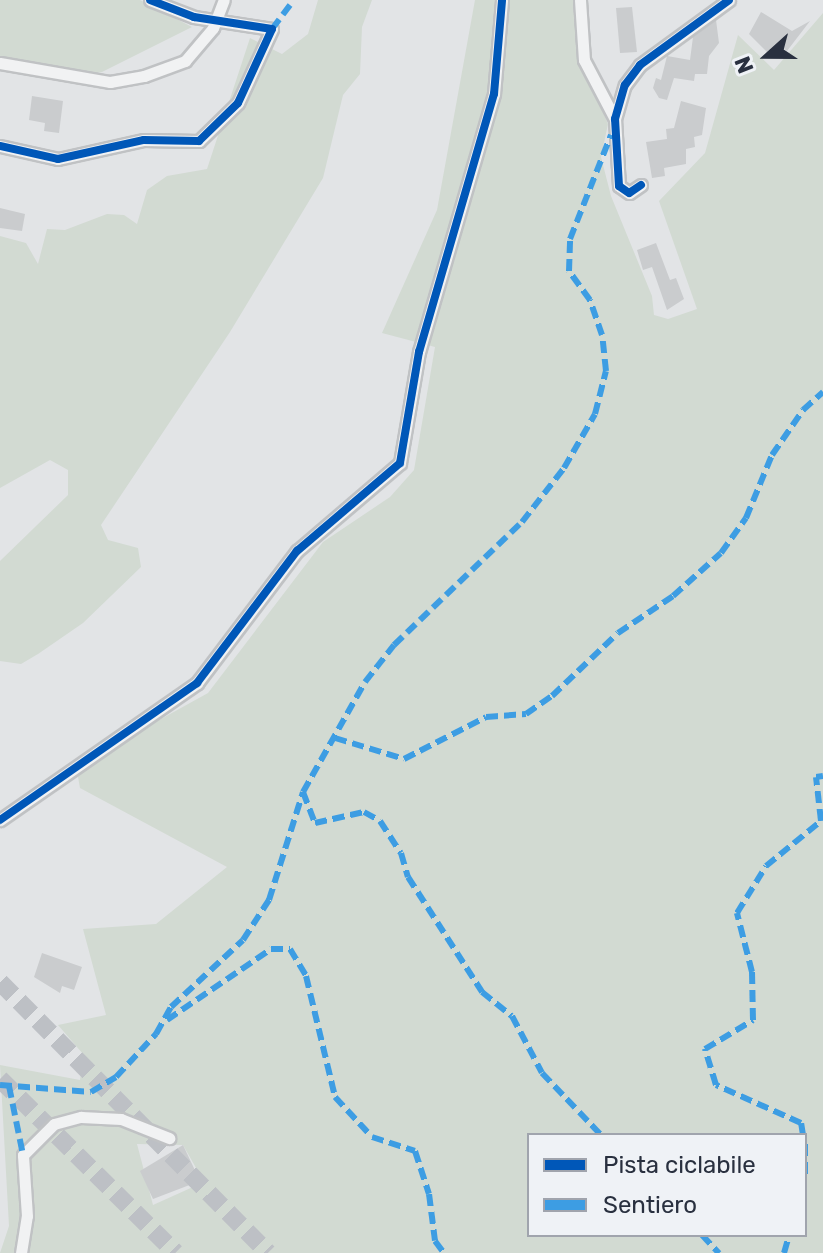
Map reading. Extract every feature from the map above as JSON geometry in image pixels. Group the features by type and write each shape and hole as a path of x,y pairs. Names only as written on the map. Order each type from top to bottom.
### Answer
{"street":[{"path":"0,146 58,159 144,140 199,141 238,103 272,29 216,20 150,0"},
{"path":"0,63 110,82 144,76 185,61 216,20 224,0"},
{"path":"0,820 197,683 297,551 400,463 419,352 494,94 502,0"},
{"path":"580,0 584,60 615,119"},
{"path":"641,185 629,193 619,186 615,119 631,73 729,0"},
{"path":"21,1253 27,1216 23,1155 54,1124 81,1117 121,1119 169,1138"}],"shaded area":[{"path":"0,0 140,0 192,27 102,72 86,75 0,65"},
{"path":"318,0 372,0 362,27 360,74 343,95 323,178 230,332 101,525 108,540 138,548 141,567 83,623 38,654 21,664 0,661 0,561 68,495 68,470 50,460 0,488 0,236 26,243 38,264 47,229 65,230 107,214 124,215 137,224 147,190 167,176 207,169 250,38 282,54 308,34"},
{"path":"475,0 576,0 582,62 608,124 601,157 611,196 652,296 654,315 668,319 697,309 659,201 705,153 738,35 774,70 823,13 823,1253 0,1253 9,1226 0,1065 80,1080 83,1054 58,1025 106,1015 83,929 156,924 227,867 80,788 76,766 208,693 323,542 390,497 414,470 435,347 382,333 437,210","holes":["137,1144 183,1145 204,1182 153,1205"]}],"building":[{"path":"632,7 637,52 620,53 616,8"},
{"path":"761,12 792,31 810,21 787,51 779,45 771,56 749,34"},
{"path":"716,20 719,43 709,56 707,74 695,74 694,81 674,78 667,100 659,98 653,88 656,78 661,80 667,56 690,60 693,37"},
{"path":"32,96 63,101 59,133 44,131 45,123 29,120"},
{"path":"681,101 706,108 702,135 694,137 695,147 686,149 686,164 664,168 665,176 652,178 646,142 667,139 666,129 674,128"},
{"path":"0,208 25,214 22,231 0,228"},
{"path":"656,243 670,280 676,278 684,299 667,310 652,267 643,270 637,250"},
{"path":"42,953 82,967 74,990 62,986 60,993 34,977"},
{"path":"183,1145 200,1181 153,1199 140,1171"}],"tunnel":[{"path":"0,982 268,1253"},
{"path":"0,1079 176,1253"}],"marked path":[{"path":"272,29 294,0"},
{"path":"0,1085 91,1092 116,1077 156,1034 171,1007 243,940 269,900 303,792 365,682 394,645 522,522 564,468 595,414 606,371 602,335 590,300 569,271 570,239 611,135"},
{"path":"335,738 404,759 486,717 526,714 552,696 618,633 673,596 721,553 746,518 772,455 803,410 823,392"},
{"path":"803,1133 801,1123 716,1085 705,1049 753,1020 752,972 737,913 766,866 821,821 816,777 823,776"},
{"path":"303,792 315,823 364,812 380,821 401,853 408,877 482,992 512,1016 542,1073 599,1133"},
{"path":"167,1020 271,949 290,949 306,976 335,1097 372,1137 415,1151 429,1194 435,1241 444,1253"},
{"path":"9,1086 23,1155"},
{"path":"704,1237 719,1253"},
{"path":"784,1253 788,1237"}],"cycle path":[{"path":"0,146 58,159 144,140 199,141 238,103 272,29 194,17 150,0"},
{"path":"0,820 197,683 297,551 400,463 419,352 494,94 502,0"},
{"path":"641,185 629,193 619,186 615,119 625,85 640,65 729,0"}]}
